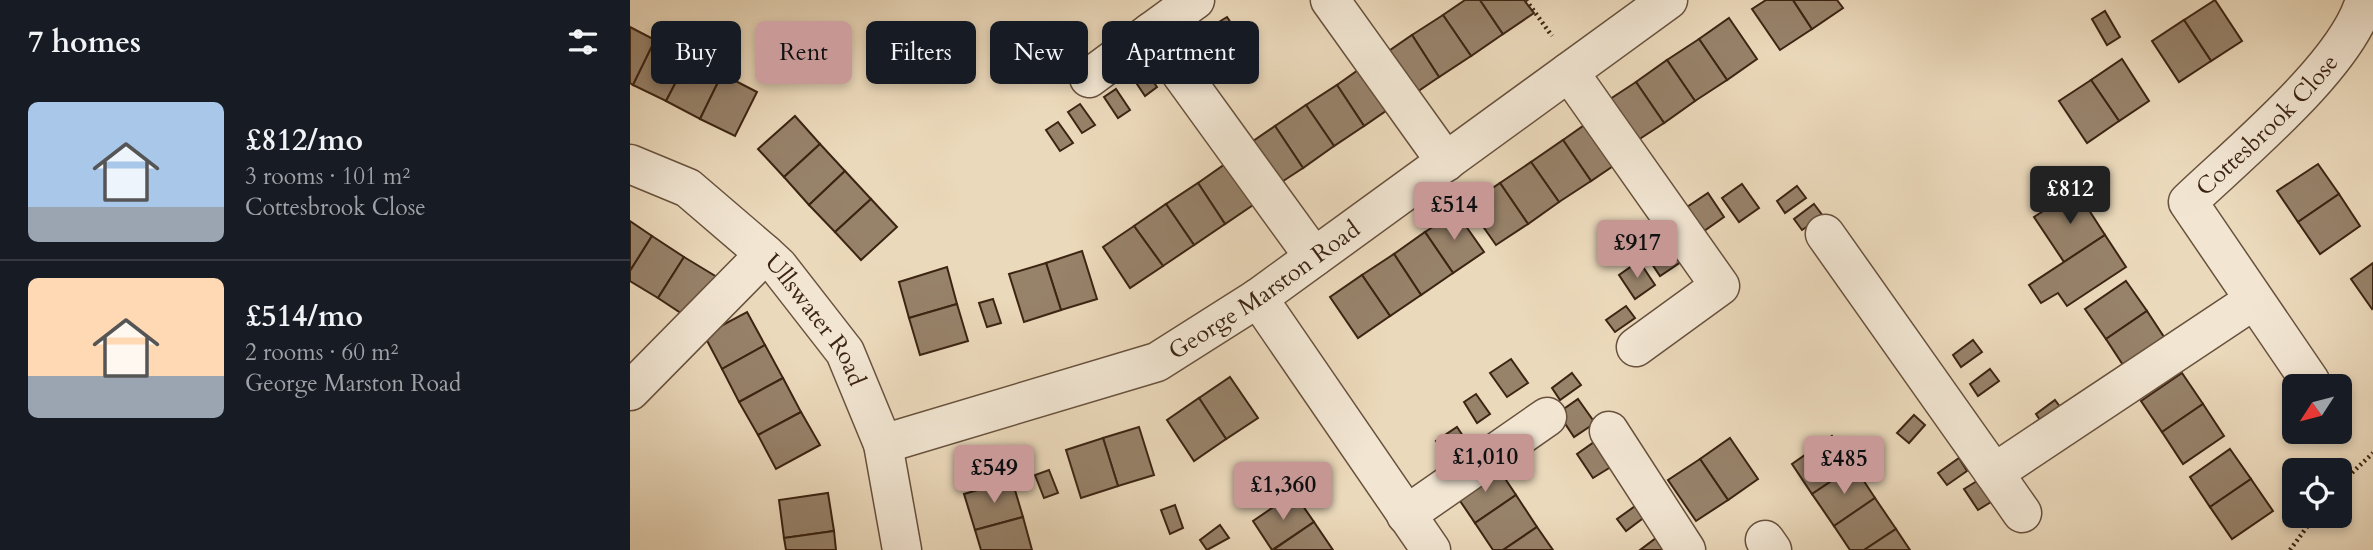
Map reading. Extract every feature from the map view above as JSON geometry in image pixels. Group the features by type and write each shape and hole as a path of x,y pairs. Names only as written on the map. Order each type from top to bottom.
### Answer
{"street":[{"path":"1166,21 1195,0"},
{"path":"1330,0 1446,162"},
{"name":"George Marston Road","path":"883,444 1157,362 1258,298 1668,0"},
{"name":"Cottesbrook Close","path":"2305,374 2188,202 2327,68 2362,11 2365,0"},
{"path":"1089,78 1102,68"},
{"path":"1569,72 1728,281 1636,347"},
{"path":"1189,84 1314,257"},
{"name":"Ullswater Road","path":"630,164 688,188 765,254 778,266 845,352 883,444 902,550"},
{"path":"1825,234 2022,513"},
{"path":"630,391 765,254"},
{"path":"1258,298 1431,550"},
{"path":"1994,472 2254,300"},
{"path":"1406,515 1546,417"},
{"path":"1609,431 1686,550"}],"path":[{"path":"2352,473 2373,453"},
{"path":"2290,550 2306,528"}],"building":[{"path":"1465,0 1480,0 1503,34 1471,56 1443,15"},
{"path":"1480,0 1524,0 1534,13 1503,34"},
{"path":"1766,0 1793,0 1812,29 1780,50 1752,9"},
{"path":"1793,0 1837,0 1843,8 1812,29"},
{"path":"2215,0 2242,41 2211,61 2184,20"},
{"path":"2105,11 2120,37 2107,45 2092,19"},
{"path":"1443,15 1471,56 1439,77 1412,35"},
{"path":"1729,18 1757,59 1727,80 1699,39"},
{"path":"2184,20 2211,61 2179,82 2152,41"},
{"path":"630,27 651,38 651,48 633,85 630,83"},
{"path":"1412,35 1439,77 1408,98 1380,57"},
{"path":"1699,39 1727,80 1695,101 1667,60"},
{"path":"651,48 651,84 675,84 666,101 633,85"},
{"path":"2122,59 2149,101 2119,121 2091,80"},
{"path":"1667,60 1695,101 1664,123 1636,82"},
{"path":"1368,63 1396,104 1364,126 1337,85"},
{"path":"2091,80 2119,121 2087,143 2059,101"},
{"path":"1636,82 1664,123 1632,144 1604,103"},
{"path":"675,84 717,84 700,119 666,101"},
{"path":"717,84 741,84 757,92 735,136 700,119"},
{"path":"1137,84 1155,84 1157,87 1145,96"},
{"path":"1337,85 1364,126 1334,146 1306,105"},
{"path":"1116,89 1130,110 1118,118 1104,97"},
{"path":"1080,104 1095,125 1082,133 1068,112"},
{"path":"1306,105 1334,146 1303,168 1275,126"},
{"path":"795,116 820,144 784,177 758,149"},
{"path":"1593,119 1622,160 1591,181 1563,140"},
{"path":"1058,122 1073,143 1060,151 1046,130"},
{"path":"1275,126 1303,168 1271,189 1243,148"},
{"path":"1563,140 1591,181 1559,202 1531,162"},
{"path":"820,144 845,171 809,205 784,177"},
{"path":"1228,162 1256,203 1225,224 1198,183"},
{"path":"1531,162 1559,202 1528,224 1500,183"},
{"path":"2318,164 2339,194 2298,222 2277,191"},
{"path":"845,171 871,199 835,232 809,205"},
{"path":"1198,183 1225,224 1194,245 1166,204"},
{"path":"1500,183 1528,224 1496,245 1468,205"},
{"path":"1742,184 1759,208 1739,222 1722,198"},
{"path":"1797,186 1806,198 1785,213 1777,201"},
{"path":"2076,190 2105,235 2064,262 2034,217"},
{"path":"1708,193 1724,217 1704,231 1687,207"},
{"path":"2339,194 2360,226 2320,254 2298,222"},
{"path":"871,199 897,227 861,260 835,232"},
{"path":"1166,204 1194,245 1163,266 1134,226"},
{"path":"1814,204 1823,216 1802,230 1794,219"},
{"path":"1456,212 1484,252 1453,273 1425,232"},
{"path":"630,221 652,236 630,271"},
{"path":"1134,226 1163,266 1130,288 1103,247"},
{"path":"1425,232 1453,273 1421,295 1394,254"},
{"path":"2105,235 2126,267 2067,306 2058,293 2041,303 2029,285"},
{"path":"652,236 684,257 658,298 630,281 630,271"},
{"path":"1665,238 1681,262 1660,276 1644,252"},
{"path":"1082,251 1097,299 1061,310 1046,263"},
{"path":"1394,254 1421,295 1390,316 1362,275"},
{"path":"684,257 717,277 690,319 658,298"},
{"path":"1639,261 1655,285 1635,299 1619,275"},
{"path":"1046,263 1061,310 1024,322 1009,274"},
{"path":"2373,263 2373,308 2372,309 2351,279"},
{"path":"947,267 957,304 909,318 899,282"},
{"path":"1362,275 1390,316 1358,338 1330,297"},
{"path":"2126,281 2147,311 2106,339 2085,309"},
{"path":"993,299 1001,323 987,327 979,303"},
{"path":"957,304 968,341 920,355 909,318"},
{"path":"1626,306 1635,318 1615,332 1606,320"},
{"path":"2147,311 2168,343 2127,371 2106,339"},
{"path":"747,312 765,345 722,369 704,335"},
{"path":"1973,340 1982,352 1961,367 1953,355"},
{"path":"765,345 783,378 739,402 722,369"},
{"path":"1511,359 1528,383 1507,397 1490,373"},
{"path":"1990,369 1999,381 1978,396 1970,384"},
{"path":"1572,373 1581,385 1560,400 1552,388"},
{"path":"2182,373 2203,404 2162,432 2141,401"},
{"path":"1230,377 1258,418 1226,439 1199,398"},
{"path":"783,378 801,412 758,435 739,402"},
{"path":"1476,394 1490,414 1477,423 1464,402"},
{"path":"1199,398 1226,439 1194,461 1167,420"},
{"path":"1578,399 1595,423 1574,437 1558,413"},
{"path":"2055,400 2064,412 2044,426 2036,414"},
{"path":"2203,404 2224,436 2183,464 2162,432"},
{"path":"801,412 820,445 776,469 758,435"},
{"path":"1914,415 1925,425 1909,443 1897,433"},
{"path":"1139,427 1154,475 1118,486 1103,438"},
{"path":"1457,427 1465,439 1445,453 1436,441"},
{"path":"1832,436 1854,466 1812,494 1792,464"},
{"path":"1103,438 1118,486 1081,498 1066,450"},
{"path":"1730,438 1758,479 1728,500 1700,459"},
{"path":"1597,440 1614,465 1593,478 1577,454"},
{"path":"2230,449 2251,479 2210,507 2190,477"},
{"path":"1959,458 1967,471 1947,485 1938,473"},
{"path":"1700,459 1728,500 1696,521 1668,480"},
{"path":"1496,465 1516,495 1475,523 1454,492"},
{"path":"1854,466 1875,498 1834,526 1812,494"},
{"path":"1049,470 1058,493 1044,498 1035,475"},
{"path":"2251,479 2273,511 2232,539 2210,507"},
{"path":"1012,480 1023,517 975,530 964,494"},
{"path":"1977,481 1991,502 1978,510 1964,489"},
{"path":"828,493 834,531 784,538 779,500"},
{"path":"1294,493 1314,522 1272,550 1253,521"},
{"path":"1516,495 1537,527 1503,550 1493,550 1475,523"},
{"path":"1875,498 1896,529 1864,550 1850,550 1834,526"},
{"path":"1638,504 1646,516 1626,531 1617,519"},
{"path":"1175,505 1183,528 1170,534 1161,510"},
{"path":"1023,517 1032,550 981,550 975,530"},
{"path":"1314,522 1333,550 1273,550"},
{"path":"1220,525 1229,538 1207,550 1200,540"},
{"path":"1537,527 1553,550 1503,550"},
{"path":"1896,529 1910,550 1864,550"},
{"path":"834,531 836,550 786,550 784,538"},
{"path":"1660,535 1665,550 1640,550"}]}
